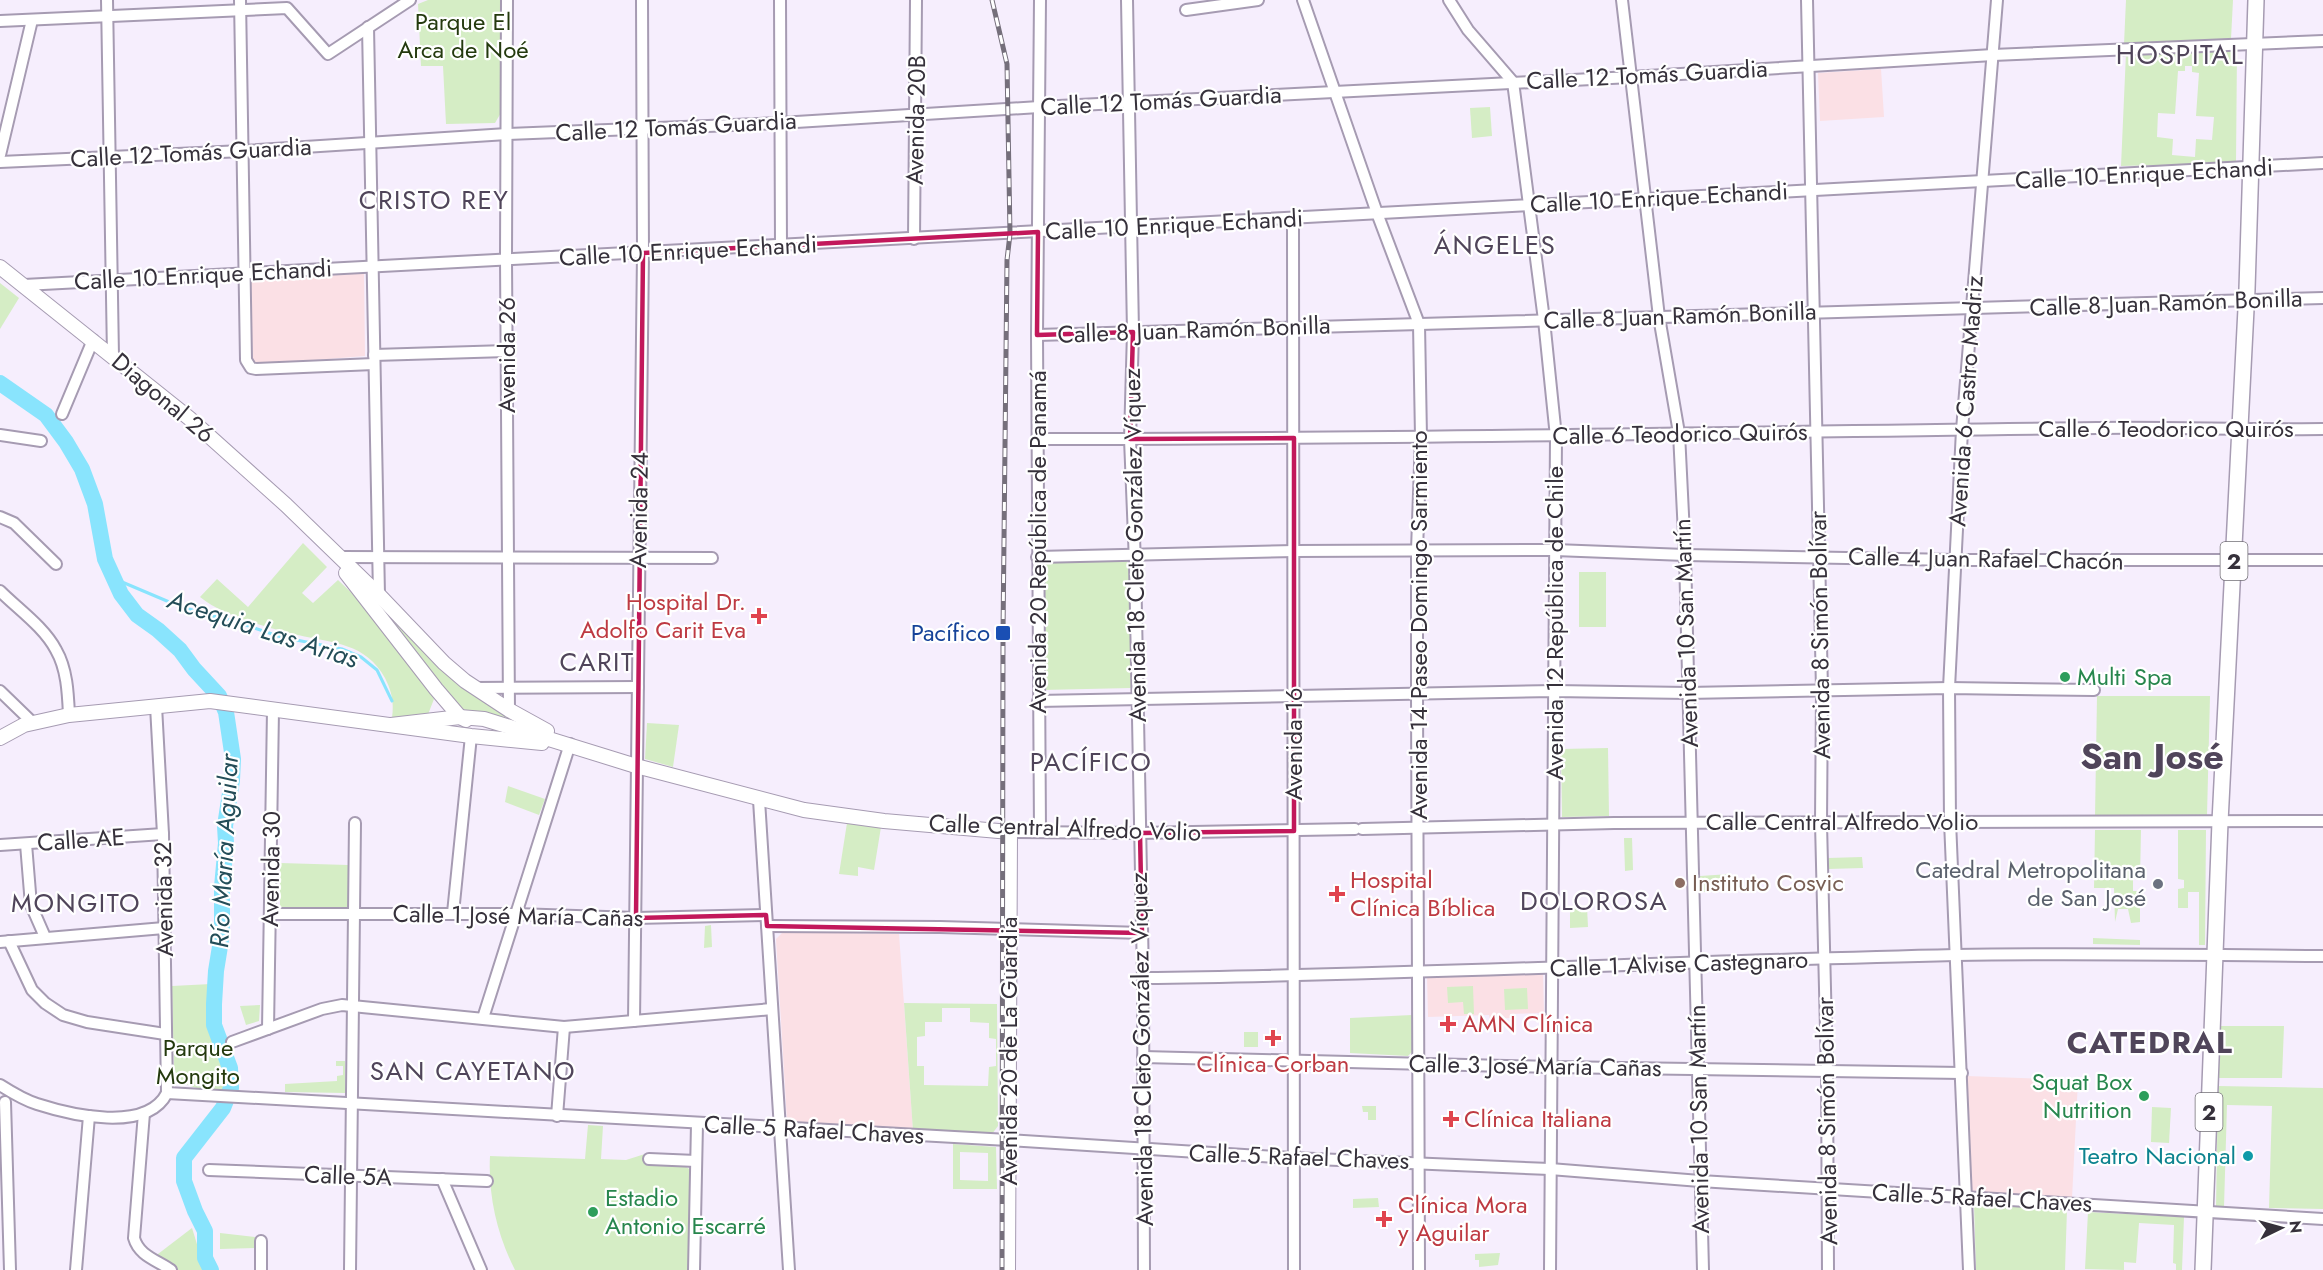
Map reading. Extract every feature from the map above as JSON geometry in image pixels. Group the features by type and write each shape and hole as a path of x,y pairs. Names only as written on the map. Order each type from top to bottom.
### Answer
{"highway":[{"name":"2","path":"2203,1270 2220,822 2246,300 2256,0"}],"main road":[{"name":"Diagonal 26","path":"0,267 189,418 286,505 379,595 444,663 475,688 509,710 570,744"},
{"name":"Diagonal 26","path":"319,538 460,717 511,739"},
{"path":"428,722 435,710 436,689"},
{"name":"Calle Central Alfredo Volio","path":"0,738 32,722 69,715 210,702 471,736 570,744"},
{"name":"Calle Central Alfredo Volio","path":"391,725 460,717 484,719 636,766 804,810 846,817 1010,832"},
{"name":"Avenida 20 de La Guardia","path":"1008,1270 1010,832"}],"street":[{"path":"107,0 113,356"},
{"path":"0,21 107,17 240,5 285,4 328,54 410,0"},
{"name":"Avenida 26","path":"507,0 509,710"},
{"name":"Avenida 24","path":"634,1021 644,129 642,0"},
{"path":"780,0 781,246"},
{"name":"Avenida 20B","path":"914,239 917,115 916,0"},
{"name":"Avenida 20 República de Panamá","path":"1040,0 1037,335 1040,832"},
{"name":"Avenida 18 Cleto González Víquez","path":"1127,0 1133,332 1130,439 1135,554 1143,978 1144,1270"},
{"path":"1186,10 1258,0"},
{"name":"Avenida 14 Paseo Domingo Sarmiento","path":"1303,0 1377,213 1419,324 1421,437 1417,550 1419,1270"},
{"path":"1443,0 1513,82"},
{"path":"1449,0 1468,30"},
{"name":"Avenida 10 San Martín","path":"1622,0 1659,317 1679,433 1696,962 1703,1270"},
{"name":"Avenida 8 Simón Bolívar","path":"1807,0 1822,690 1821,823 1827,1071 1828,1270"},
{"name":"Avenida 6 Castro Madriz","path":"1969,1270 1950,821 1949,688 1962,430 1997,0"},
{"path":"240,5 244,274 248,365 256,369 507,351"},
{"path":"0,156 32,20"},
{"path":"368,27 379,595"},
{"name":"Calle 12 Tomás Guardia","path":"0,162 370,144 507,134 780,123 1993,55 2323,41"},
{"name":"Avenida 12 República de Chile","path":"1513,82 1544,320 1556,436 1550,1270"},
{"name":"Calle 10 Enrique Echandi","path":"24,285 1644,198 1983,183 2323,163"},
{"name":"Avenida 16","path":"1293,218 1294,1270"},
{"name":"Calle 8 Juan Ramón Bonilla","path":"1037,335 2323,298"},
{"path":"62,414 93,340"},
{"name":"Calle 6 Teodorico Quirós","path":"1038,439 1556,436 2102,428 2323,429"},
{"path":"0,435 41,441"},
{"path":"0,517 14,523 56,564"},
{"name":"Calle 4 Juan Rafael Chacón","path":"1037,557 1295,551 1555,550 1955,560 2323,560"},
{"path":"339,557 712,558"},
{"path":"0,591 56,648 63,665 69,715"},
{"path":"475,688 638,687"},
{"path":"1038,701 1554,691 1687,693 1949,688 2094,690"},
{"path":"0,691 32,722"},
{"name":"Avenida 32","path":"156,706 163,834 167,1093"},
{"name":"Avenida 30","path":"268,1029 273,710"},
{"path":"453,914 471,736"},
{"path":"483,1018 570,744"},
{"path":"759,800 789,1270"},
{"name":"Calle Central Alfredo Volio","path":"1010,832 1294,831 1553,824 2323,821"},
{"path":"350,1270 355,822"},
{"name":"Calle AE","path":"0,845 163,834"},
{"path":"26,844 31,905 45,937"},
{"name":"Calle 1 José María Cañas","path":"271,914 516,914 1142,933"},
{"path":"164,928 4,942 32,990 45,1003 63,1014 87,1022 165,1035"},
{"name":"Calle 1 Alvise Castegnaro","path":"1143,978 1294,976 1956,955 2323,956"},
{"path":"232,1042 334,1006 353,1005 564,1027 772,1009"},
{"path":"557,1116 564,1027"},
{"name":"Calle 3 José María Cañas","path":"1143,1057 1698,1070 1962,1073"},
{"path":"0,1085 35,1104"},
{"path":"10,1270 2,1103 35,1104 89,1116 118,1119 144,1113 156,1106 167,1093"},
{"name":"Calle 5 Rafael Chaves","path":"167,1093 1008,1140 1143,1150 1550,1169 1700,1181 2323,1219"},
{"path":"144,1113 134,1238 136,1246 143,1253 171,1270"},
{"path":"76,1270 89,1116"},
{"path":"694,1270 697,1124"},
{"path":"649,1159 696,1161"},
{"name":"Calle 5A","path":"209,1170 487,1181"},
{"path":"442,1179 482,1270"},
{"path":"261,1241 261,1270"}],"highlighted area":[{"path":"1038,232 1037,335 1133,332 1130,439 1294,438 1294,831 1140,833 1142,933 767,926 766,915 636,918 643,253"}],"shaded area":[{"path":"1881,69 1884,117 1820,121 1818,73"},
{"path":"364,273 365,356 253,365 250,281"},
{"path":"783,932 899,934 913,1131 792,1126 787,1120 776,939"},
{"path":"1543,972 1544,1013 1510,1014 1510,1018 1490,1019 1489,1015 1428,1017 1427,975"},
{"path":"1967,1076 2078,1080 2072,1198 1970,1192"}],"green space":[{"name":"Parque El Arca de Noé","path":"428,0 500,0 502,111 495,123 446,124 443,66 421,66 418,4"},
{"path":"2126,0 2233,0 2231,39 2124,44"},
{"path":"2237,50 2236,163 2121,166 2126,53","holes":["2185,66 2192,66 2192,72 2199,73 2196,116 2214,117 2212,140 2196,139 2195,157 2172,155 2173,139 2157,137 2158,113 2175,114 2178,71 2185,71"]},
{"path":"1490,107 1492,136 1472,138 1470,108"},
{"path":"0,283 19,298 0,329"},
{"path":"303,543 327,567 302,593 313,603 338,580 356,597 430,688 434,699 427,717 422,719 392,718 392,697 385,678 377,666 358,651 348,646 286,632 247,620 221,610 200,597 217,579 248,607"},
{"path":"1130,560 1131,688 1042,690 1042,562"},
{"path":"1579,572 1606,572 1606,627 1579,627"},
{"path":"385,610 451,675 550,737 460,708 452,701 383,611"},
{"path":"2097,696 2210,696 2207,816 2095,817"},
{"path":"647,723 679,725 673,767 645,759"},
{"path":"1608,748 1609,816 1562,817 1561,749"},
{"path":"508,786 545,799 539,815 505,802"},
{"path":"847,823 881,827 874,870 858,867 858,876 839,874"},
{"path":"2095,830 2141,830 2140,879 2133,879 2133,891 2140,891 2140,922 2131,923 2128,909 2118,909 2115,922 2114,888 2094,888"},
{"path":"2178,830 2206,830 2205,945 2199,945 2199,892 2188,892 2188,908 2178,908 2178,889 2184,888 2184,880 2178,879"},
{"path":"1624,838 1632,838 1633,870 1625,871"},
{"path":"1862,857 1863,868 1828,869 1828,858"},
{"path":"280,863 348,865 348,907 280,907"},
{"path":"1730,874 1730,891 1701,892 1700,876"},
{"path":"1587,907 1588,927 1570,928 1570,908"},
{"path":"711,925 712,947 704,948 705,926"},
{"path":"2093,938 2140,940 2140,945 2093,944"},
{"name":"Parque Mongito","path":"211,984 211,1026 227,1069 227,1090 196,1088 183,1082 174,1069 172,986"},
{"path":"1473,986 1474,1014 1464,1014 1463,1002 1448,1003 1447,987"},
{"path":"1527,988 1528,1009 1505,1010 1504,989"},
{"path":"904,1003 997,1004 998,1126 992,1134 913,1131","holes":["942,1008 970,1008 970,1022 989,1023 989,1038 996,1039 996,1066 989,1067 988,1086 924,1085 924,1066 917,1066 917,1037 925,1036 925,1022 942,1022"]},
{"path":"260,1005 259,1021 246,1025 240,1006"},
{"path":"1412,1015 1414,1050 1408,1056 1350,1053 1350,1018"},
{"path":"2220,1026 2284,1026 2282,1078 2218,1078"},
{"path":"1244,1032 1258,1032 1258,1047 1244,1047"},
{"path":"336,1061 345,1061 345,1093 285,1092 285,1084 337,1081 337,1076 343,1075 343,1066 336,1066"},
{"path":"2218,1086 2323,1088 2323,1209 2269,1208 2272,1106 2227,1105 2224,1207 2216,1207"},
{"path":"1362,1106 1376,1106 1376,1120 1368,1120 1368,1112 1363,1112"},
{"path":"2152,1107 2171,1108 2169,1143 2151,1142"},
{"name":"Estadio Antonio Escarré","path":"588,1125 603,1126 601,1159 626,1160 648,1153 649,1164 683,1165 691,1170 689,1270 515,1270 503,1243 495,1214 490,1156 585,1159"},
{"path":"953,1144 996,1147 997,1189 953,1189","holes":["960,1152 988,1153 988,1181 960,1180"]},
{"path":"1378,1198 1379,1207 1353,1208 1353,1199"},
{"path":"1974,1205 2067,1209 2065,1270 1976,1270"},
{"path":"2088,1212 2184,1217 2182,1270 2176,1270 2176,1264 2173,1263 2174,1225 2139,1223 2136,1263 2124,1262 2124,1270 2085,1269"},
{"path":"192,1228 205,1270 177,1270 157,1259 158,1254"},
{"path":"220,1233 255,1237 255,1248 220,1249"},
{"path":"1500,1253 1498,1265 1479,1267 1479,1260 1475,1260 1475,1254"}],"waterway":[{"name":"Río María Aguilar","path":"0,383 46,415 66,442 82,469 95,504 105,559 121,594 137,615 180,650 219,696 226,712 233,759 225,826 222,934 216,971 214,1025 230,1068 231,1088 223,1108 184,1158 184,1181 205,1231 205,1258 211,1270"},
{"name":"Acequia Las Arias","path":"115,579 204,614 231,620 281,637 342,649 361,657 377,670 392,701"}],"railway":[{"path":"992,0 1007,64 1010,234 1007,260 1003,633 1002,1270"}],"place":[{"name":"Hospital Dr. Adolfo Carit Eva","path":"759,616"},
{"name":"Pacífico","path":"1003,633"},
{"name":"Multi Spa","path":"2065,677"},
{"name":"Instituto Cosvic","path":"1680,883"},
{"name":"Catedral Metropolitana de San José","path":"2158,884"},
{"name":"Hospital Clínica Bíblica","path":"1337,894"},
{"name":"AMN Clínica","path":"1448,1024"},
{"name":"Clínica Corban","path":"1273,1038"},
{"name":"Squat Box Nutrition","path":"2144,1096"},
{"name":"Clínica Italiana","path":"1451,1119"},
{"name":"Teatro Nacional","path":"2248,1156"},
{"name":"Estadio Antonio Escarré","path":"593,1212"},
{"name":"Clínica Mora y Aguilar","path":"1384,1219"}],"district":[{"name":"HOSPITAL","path":"2180,55"},
{"name":"CRISTO REY","path":"434,200"},
{"name":"ÁNGELES","path":"1495,245"},
{"name":"CARIT","path":"597,662"},
{"name":"San José","path":"2152,756"},
{"name":"PACÍFICO","path":"1091,762"},
{"name":"DOLOROSA","path":"1594,901"},
{"name":"MONGITO","path":"76,903"},
{"name":"CATEDRAL","path":"2150,1043"},
{"name":"SAN CAYETANO","path":"473,1071"}]}
